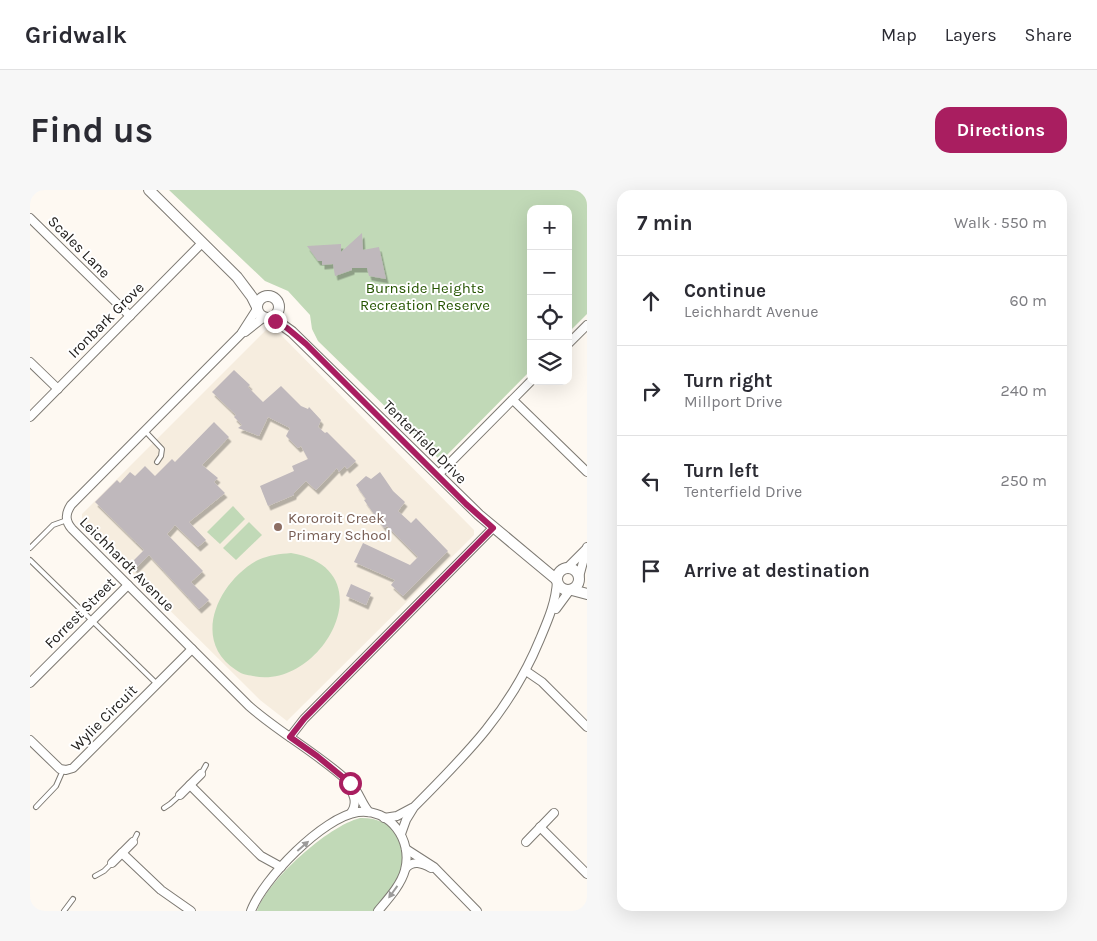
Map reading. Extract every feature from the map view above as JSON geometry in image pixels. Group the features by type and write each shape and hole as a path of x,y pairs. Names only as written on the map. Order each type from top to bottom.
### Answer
{"street":[{"name":"Tenterfield Drive","path":"150,190 237,277 251,288 267,296"},
{"name":"Scales Lane","path":"30,218 130,316"},
{"name":"Ironbark Grove","path":"30,417 202,243"},
{"name":"Tenterfield Drive","path":"237,277 261,313 279,323 306,344"},
{"path":"267,296 276,299 279,305 277,314 261,313 260,300 267,296"},
{"name":"Tenterfield Drive","path":"279,305 284,317 306,344 438,476 493,528 557,580"},
{"name":"Leichhardt Avenue","path":"261,313 71,505 67,512 67,520 72,529 249,706 270,724 340,774"},
{"path":"572,340 587,325"},
{"path":"30,362 58,389"},
{"path":"438,476 527,385"},
{"path":"513,400 587,472"},
{"path":"290,737 304,719 493,528"},
{"path":"401,834 406,820 414,807 478,741 504,707 526,671 549,618 556,598 559,573 587,547 582,580 570,590 549,618"},
{"name":"Tenterfield Drive","path":"529,556 551,567 566,568"},
{"path":"566,568 573,569 582,580"},
{"path":"557,580 560,587 587,594"},
{"name":"Forrest Street","path":"30,683 128,584"},
{"name":"Wylie Circuit","path":"30,740 56,766 64,770 73,768 192,649"},
{"path":"526,671 542,682 587,727"},
{"path":"180,795 201,774"},
{"path":"340,774 354,786 369,812"},
{"path":"340,774 354,798 355,804 351,813"},
{"path":"190,785 261,856 270,870 270,880"},
{"path":"384,818 397,816 414,807"},
{"path":"252,911 258,895 281,867 334,821 351,813 369,812 384,818 396,827 401,834 406,849 406,868"},
{"path":"526,842 554,813"},
{"path":"540,827 587,874"},
{"path":"112,863 133,842"},
{"path":"406,849 430,863 477,911"},
{"path":"122,853 161,890 191,911"},
{"path":"261,856 281,867"},
{"path":"378,911 410,864 419,863 429,866 441,874"}],"lane":[{"path":"145,431 162,449 161,456 157,462"},
{"path":"30,548 53,525 67,520"},
{"path":"30,560 157,684"},
{"path":"201,774 206,765"},
{"path":"36,807 56,786 64,770"},
{"path":"164,808 180,795"},
{"path":"133,842 137,834"},
{"path":"95,876 104,872 112,863"},
{"path":"64,911 73,898"}],"shaded area":[{"name":"Kororoit Creek Primary School","path":"266,330 277,331 474,530 474,535 287,721 260,700 82,523 82,514"}],"green space":[{"name":"Burnside Heights Recreation Reserve","path":"169,190 587,190 587,314 572,329 572,205 527,205 527,374 441,461 318,341 312,329 310,315 288,291 265,281"},
{"path":"233,506 245,519 220,544 207,532"},
{"path":"249,522 262,535 236,560 223,548"},
{"path":"291,553 320,563 336,581 340,603 334,626 321,648 302,665 278,676 253,676 242,673 222,658 215,643 212,628 215,612 222,596 244,570 262,558"},
{"path":"360,818 372,819 390,827 396,833 403,851 404,861 401,876 376,911 257,911 263,898 273,885 301,856 332,832"}],"building":[{"path":"362,233 363,250 379,247 386,279 369,276 367,268 352,268 352,270 335,276 333,264 322,265 322,261 318,261 307,246 341,244 341,252"},
{"path":"234,370 250,385 248,387 263,402 281,386 301,406 308,409 309,407 321,420 318,427 325,433 327,432 356,461 347,469 345,466 339,472 337,468 316,490 306,481 294,495 268,506 260,486 294,471 292,466 308,459 301,446 298,448 286,436 290,428 268,417 259,436 238,428 242,425 234,417 236,415 212,392"},
{"path":"214,422 229,437 202,465 218,478 214,482 225,493 189,522 206,540 198,547 175,525 167,534 203,571 191,582 209,600 199,609 149,555 135,569 130,564 144,550 95,502 117,480 120,483 130,472 135,476 145,466 155,476 172,459 175,462"},
{"path":"380,472 393,491 405,502 398,511 411,523 416,518 448,551 403,596 391,585 395,580 354,562 363,543 410,565 418,557 387,526 384,528 356,485 366,476 371,479"},
{"path":"351,584 371,593 366,605 346,596"}],"place":[{"name":"Kororoit Creek Primary School","path":"278,527"}],"route":[{"path":"275,321 287,328 306,344 466,504 493,528 304,719 290,737 329,765 350,783"}]}
